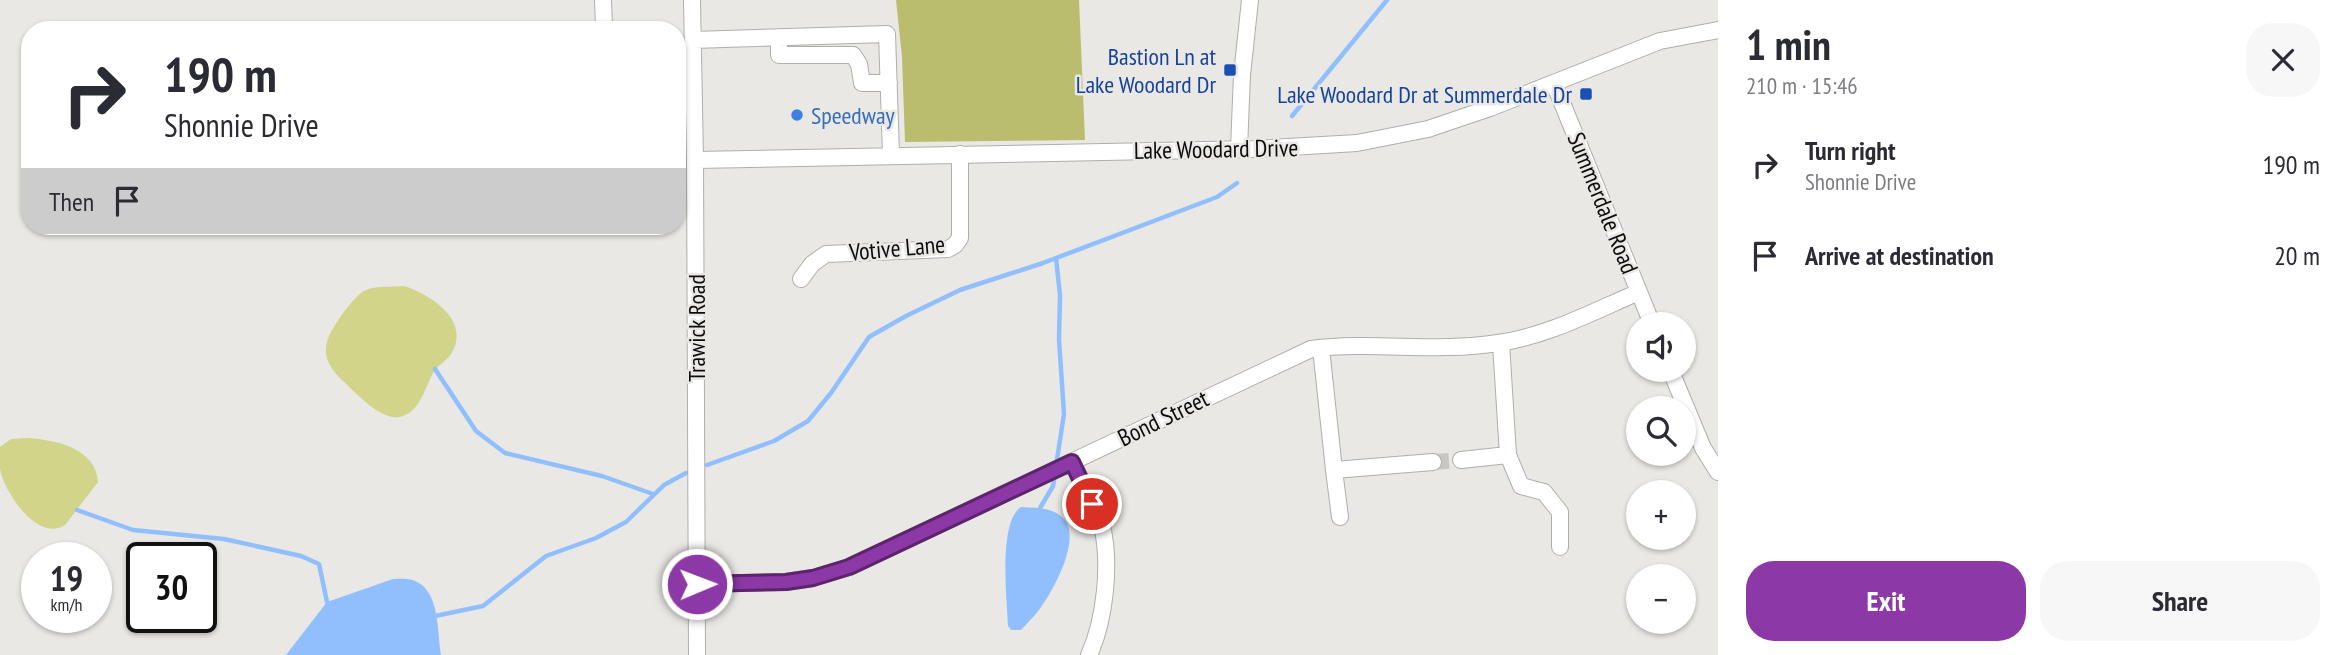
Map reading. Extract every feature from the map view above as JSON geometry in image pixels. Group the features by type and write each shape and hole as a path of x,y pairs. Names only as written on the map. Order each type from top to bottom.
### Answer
{"street":[{"path":"603,0 604,21"},
{"name":"Trawick Road","path":"692,0 697,655"},
{"path":"1239,148 1244,52 1250,0"},
{"name":"Lake Woodard Drive","path":"695,160 1322,146 1392,136 1460,119 1660,41 1718,30"},
{"path":"693,40 887,34 891,156"},
{"path":"838,36 838,54"},
{"path":"779,37 779,55 853,55 859,64 862,83 889,83"},
{"name":"Summerdale Road","path":"1554,83 1647,312"},
{"name":"Votive Lane","path":"801,279 811,264 826,254 947,248 955,245 960,238 960,154"},
{"name":"Bond Street","path":"697,584 786,582 813,578 849,567 1311,349 1347,345 1454,347 1501,343 1531,337 1639,292"},
{"path":"1501,343 1508,455 1521,486 1544,492 1560,512 1560,547"},
{"path":"1321,348 1339,517"},
{"path":"1675,382 1703,448 1718,472"},
{"path":"1461,460 1508,455"},
{"path":"1072,462 1102,526 1105,556 1104,592 1097,636 1089,655"},
{"path":"1334,470 1433,462"}],"green space":[{"path":"896,0 1079,0 1085,140 905,142 902,57"},
{"path":"404,286 425,295 445,311 456,331 456,342 451,354 433,373 412,411 406,415 392,417 376,410 342,380 329,362 326,346 337,321 360,294 372,288"},
{"path":"28,438 73,448 90,461 96,470 98,482 65,525 55,529 44,527 24,512 8,490 0,469 0,447 11,439"}],"water":[{"path":"1021,507 1043,509 1058,514 1068,526 1070,537 1064,564 1045,601 1021,630 1011,630 1008,626 1006,598 1007,544 1009,528 1014,515"},
{"path":"393,579 415,581 429,593 436,613 441,655 286,655 327,602"}],"waterway":[{"path":"1292,116 1387,0"},
{"path":"707,465 774,441 808,421 831,393 869,337 906,316 960,290 1043,263 1217,197 1237,183"},
{"path":"1056,258 1064,414 1056,466"},
{"path":"435,369 476,431 505,453 602,476 653,494"},
{"path":"433,619 435,616 483,606 546,556 596,538 626,522 664,485 686,473"},
{"path":"1040,508 1053,486 1055,475"},
{"path":"77,510 133,530 224,539 301,556 319,564 327,602 331,605"}],"tunnel":[{"path":"1433,462 1461,460"}],"place":[{"name":"Bastion Ln at Lake Woodard Dr","path":"1230,70"},
{"name":"Lake Woodard Dr at Summerdale Dr","path":"1586,94"},
{"name":"Speedway","path":"797,115"}],"route":[{"path":"697,584 786,582 813,578 849,567 1072,462 1092,504"}]}
